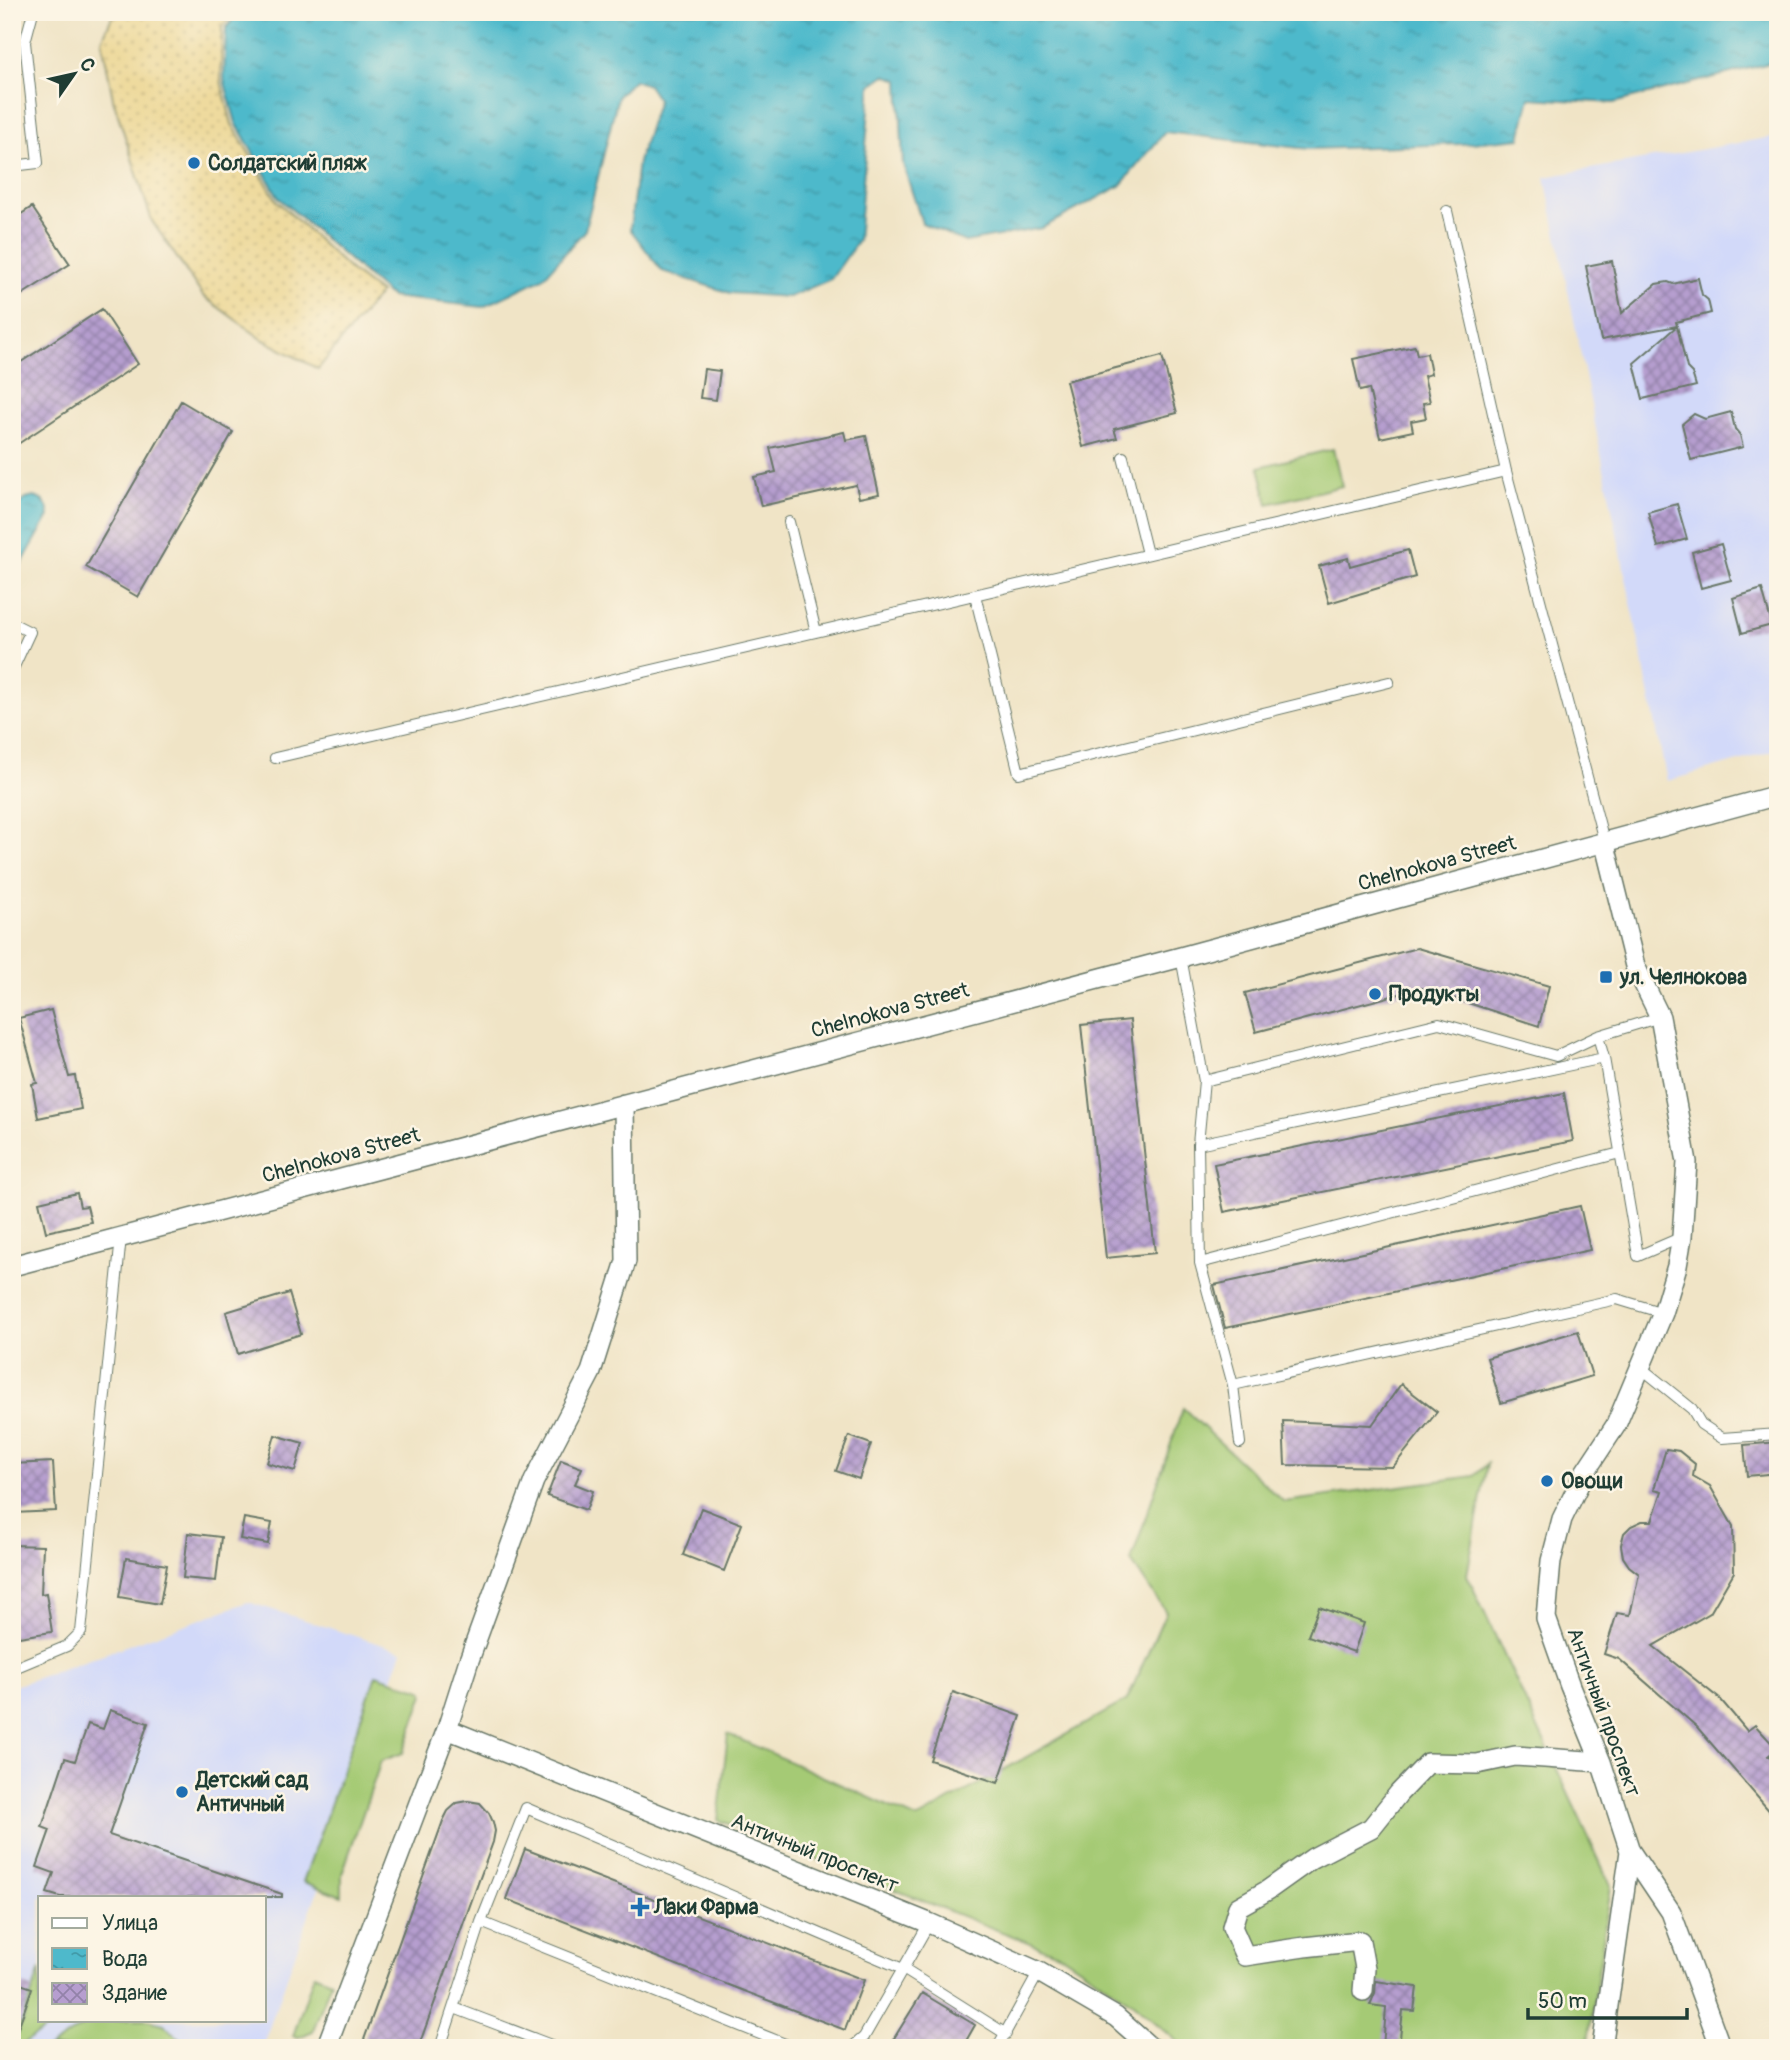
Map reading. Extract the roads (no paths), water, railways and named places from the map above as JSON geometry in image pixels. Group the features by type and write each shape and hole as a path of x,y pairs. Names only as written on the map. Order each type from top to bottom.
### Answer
{"street":[{"name":"Chelnokova Street","path":"12,1266 1181,957 1778,795"},
{"name":"Античный проспект","path":"1602,2048 1630,1850 1601,1762 1546,1618 1551,1561 1562,1519 1585,1472 1616,1425 1663,1313 1677,1266 1682,1237 1687,1162 1660,1017 1635,966 1604,841"},
{"path":"326,2048 447,1729 534,1481 592,1372 626,1261 624,1104"},
{"name":"Античный проспект","path":"447,1729 929,1923 1039,1972 1116,2017 1151,2048"},
{"path":"1363,1991 1365,1968 1360,1941 1245,1956 1233,1927 1238,1907 1268,1890 1313,1858 1371,1828 1428,1763 1477,1764 1515,1756 1601,1762"},
{"path":"1630,1850 1671,1913 1721,2048"}],"lane":[{"path":"12,166 38,163 24,42 33,12"},
{"path":"1447,211 1506,471 1604,841"},
{"path":"1124,457 1147,554"},
{"path":"275,758 1506,471"},
{"path":"789,522 816,632"},
{"path":"975,595 1019,773 1389,682"},
{"path":"12,623 30,632 12,671"},
{"path":"1181,957 1204,1081 1198,1144 1200,1263 1233,1385 1240,1443"},
{"path":"1204,1081 1439,1023 1556,1056 1598,1036 1660,1017"},
{"path":"1598,1036 1639,1256 1682,1237"},
{"path":"1198,1144 1604,1058"},
{"path":"1200,1263 1620,1153"},
{"path":"12,1670 67,1647 81,1632 121,1237"},
{"path":"1233,1385 1617,1299 1663,1313"},
{"path":"1640,1367 1692,1409 1701,1424 1722,1438 1778,1434"},
{"path":"440,2048 481,1922 526,1808 903,1969 1006,2034"},
{"path":"481,1922 795,2048"},
{"path":"851,2048 864,2037 929,1923"},
{"path":"997,2048 1039,1972"},
{"path":"454,2008 559,2048"}],"water":[{"path":"239,12 1778,12 1778,61 1613,103 1530,98 1520,138 1461,144 1309,149 1165,132 1120,186 1042,228 965,242 922,223 903,164 899,80 885,75 871,85 858,241 831,279 789,297 730,293 662,271 630,229 638,162 658,100 648,85 634,80 618,96 585,230 543,278 483,307 391,297 279,198 236,123 224,80 226,28"},
{"path":"34,497 45,503 49,516 21,565 12,570 12,508"}],"place":[{"name":"Солдатский пляж","path":"194,163"},
{"name":"ул. Челнокова","path":"1606,977"},
{"name":"Продукты","path":"1375,994"},
{"name":"Овощи","path":"1547,1481"},
{"name":"Детский сад Античный","path":"182,1792"},
{"name":"Лаки Фарма","path":"640,1907"}]}
